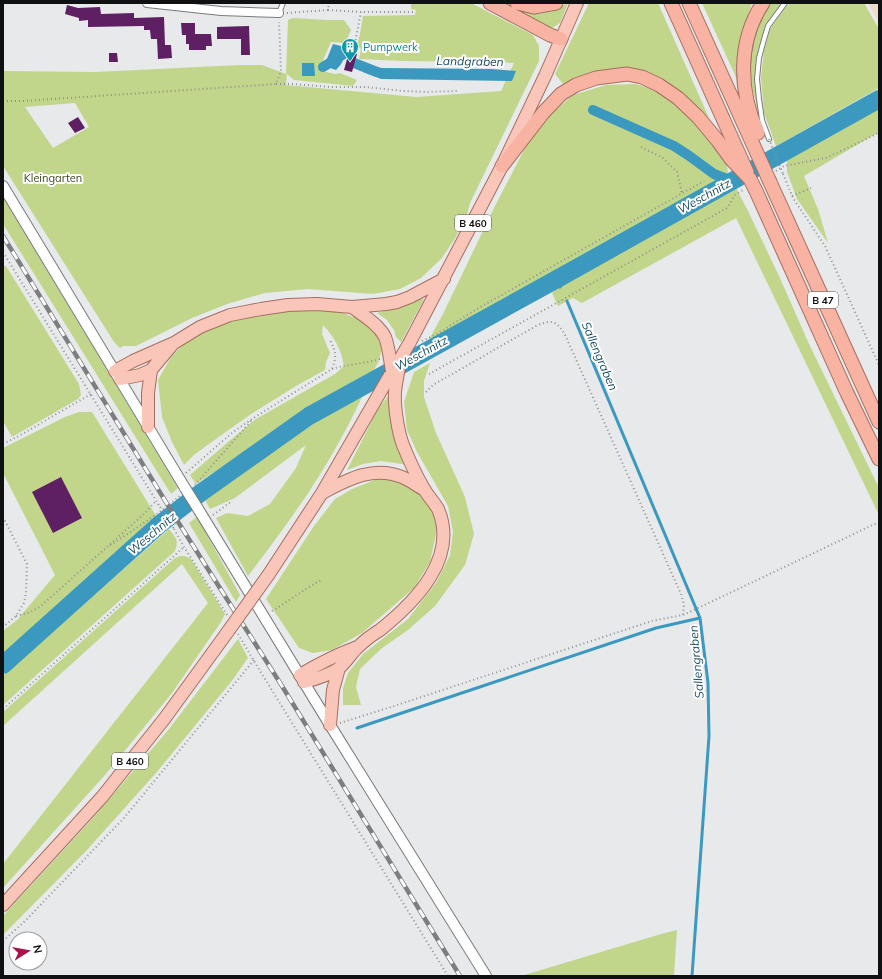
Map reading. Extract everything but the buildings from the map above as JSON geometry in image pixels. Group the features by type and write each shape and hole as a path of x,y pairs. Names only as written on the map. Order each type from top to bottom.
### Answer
{"highway":[{"path":"490,3 550,35 561,39"},
{"path":"517,3 534,7 556,3"},
{"name":"B 47","path":"671,3 735,157 751,186 879,459"},
{"path":"689,3 762,143"},
{"path":"762,143 751,118 744,81 743,56 756,13 763,3"},
{"path":"502,166 543,113 561,94 576,85 596,78 627,74 642,77 659,85 678,98 735,157"},
{"name":"B 47","path":"762,143 761,162 771,178 879,422"}],"main road":[{"name":"B 460","path":"3,905 102,797 165,718 232,629 322,493 392,371 392,356 414,343 444,279 502,166 577,3"},
{"path":"118,375 133,361 174,342 200,327 230,315 288,305 317,304 352,308 386,304 410,297 444,279"},
{"path":"302,679 325,676 339,668 358,647 394,619 410,604 431,576 440,557 444,539 442,522 437,508 424,490 402,444 397,421 392,356 386,338 374,323 352,308"},
{"path":"118,375 140,375 151,370 174,342"},
{"path":"148,427 148,393 151,370"},
{"path":"322,493 349,479 365,474 379,473 403,477 424,490"},
{"path":"302,679 318,664 358,647"},
{"path":"330,725 333,690 339,668"}],"street":[{"path":"146,3 202,6 242,12 279,13"},
{"path":"3,186 202,516 486,976"}],"lane":[{"path":"279,13 284,3"},
{"path":"762,143 762,120 758,99 757,80 759,58 768,26 785,3"}],"path":[{"path":"328,10 329,3"},
{"path":"276,84 281,71 279,13 328,10 361,12 414,12"},
{"path":"354,48 361,12"},
{"path":"3,101 24,101 276,84 366,87 427,92 459,91"},
{"path":"771,178 784,166 826,158 879,133"},
{"path":"762,143 783,174 792,196 825,246 879,365"},
{"path":"641,147 662,158 677,172 682,193"},
{"path":"414,343 437,334 475,310 704,181"},
{"path":"429,374 727,208 735,195 751,186"},
{"path":"792,196 811,188"},
{"path":"3,252 174,529 232,629 254,660 448,976"},
{"path":"426,392 433,385 536,326 552,322 560,327 566,337 680,594 684,604 682,614"},
{"path":"330,340 334,349 336,360 332,369"},
{"path":"179,478 234,432 255,417 332,369 392,356"},
{"path":"3,444 91,394"},
{"path":"110,545 196,484 255,417"},
{"path":"16,616 31,612 41,606 110,545 156,501"},
{"path":"202,516 232,501"},
{"path":"3,517 27,564 26,593 24,603 16,616 3,628"},
{"path":"330,725 399,705 652,621 682,614 715,600 879,522"},
{"path":"3,709 184,548"},
{"path":"264,616 285,604 308,587 322,580"},
{"path":"3,941 25,921 124,818 254,660"}],"shaded area":[{"path":"868,3 879,3 879,23"}],"green space":[{"name":"Kleingarten","path":"411,3 471,3 533,35 539,46 539,61 470,203 466,218 442,258 421,278 400,289 373,294 308,289 265,293 227,304 192,318 136,346 123,346 120,348 114,342 3,166 3,71 95,72 262,65 286,74 288,20 293,18 344,20 351,30 345,43 331,42 323,60 321,71 336,74 340,73 357,80 353,86 294,80 287,74 286,85 416,97 501,91 514,63 359,59 361,49 357,46 363,16 415,15 416,10 411,9","holes":["75,103 89,127 53,148 25,107"]},
{"path":"568,3 560,23 552,28 543,26 511,9 539,14 553,11"},
{"path":"589,3 658,3 709,118 682,93 652,75 591,73 563,84 555,74"},
{"path":"702,3 752,3 745,25 741,88"},
{"path":"769,3 782,3 765,26 757,58 755,77 758,111 751,83 749,66 751,49 756,30"},
{"path":"790,3 864,3 879,29 879,88 776,146 764,113 761,77 764,51 770,29"},
{"path":"636,84 662,93 705,128 727,164 728,175 717,184 426,345 442,316 524,150 544,120 573,95 606,85"},
{"path":"879,105 879,132 804,176 818,209 828,243 797,199 787,172 787,157"},
{"path":"736,188 779,276 809,344 879,488 879,515 736,218 582,303 573,298 558,306 552,293 565,282"},
{"path":"3,197 178,488 171,494 3,224"},
{"path":"3,266 6,266 79,384 81,395 78,399 12,437 3,421"},
{"path":"416,299 424,299 401,342 396,337 394,330 387,320 377,313"},
{"path":"271,309 336,310 363,321 377,330 383,345 378,363 369,378 349,386 296,418 196,484 190,475 256,419 335,374 344,366 337,344 323,325 322,334 330,353 326,362 325,370 251,414 195,454 184,465 172,442 162,417 158,380 171,357 192,336 237,319"},
{"path":"430,363 424,381 424,397 436,433 465,497 474,534 465,565 435,606 408,630 382,648 360,669 356,687 361,705 343,705 343,688 348,673 363,654 408,619 436,583 450,555 453,532 448,506 417,452 407,430 404,402 414,372"},
{"path":"363,395 341,438 307,495 248,576 216,518 227,513 248,516 270,504 296,468 306,445 235,498 210,509 205,500 309,425"},
{"path":"389,395 408,465 381,461 363,464 347,470 378,409"},
{"path":"79,412 92,412 158,519 3,658 3,631 17,620 55,575 3,473 3,448 65,417"},
{"path":"377,479 396,479 419,491 431,509 437,529 430,562 414,588 362,633 332,650 313,653 299,648 266,599 314,526 335,499 352,489"},
{"path":"197,517 240,595 236,602 189,523"},
{"path":"169,529 177,541 175,551 3,705 3,676"},
{"path":"185,556 191,559 225,614 221,622 172,693 105,775 3,888 3,864 208,603 182,564 3,726 3,712 175,558"},
{"path":"238,639 248,658 231,682 156,773 86,851 3,935 3,916 93,818 169,729"},
{"path":"677,930 674,976 521,976 661,934"}],"water":[{"path":"333,44 341,46 343,57 343,61 336,70 324,66"},
{"path":"302,63 314,63 315,76 302,76"},
{"path":"366,65 382,68 491,69 516,71 512,81 381,79 363,72"}],"waterway":[{"path":"323,67 347,52"},
{"name":"Landgraben","path":"354,63 377,72"},
{"name":"Weschnitz","path":"3,665 160,524 199,494 309,416 879,99"},
{"name":"Landgraben","path":"593,110 674,146 714,174 732,181"},
{"name":"Sallengraben","path":"557,279 560,287"},
{"name":"Sallengraben","path":"567,301 700,618 708,683 709,736 692,976"},
{"path":"357,728 656,628 700,618"}],"railway":[{"path":"3,236 180,525 282,686 460,976"}],"place":[{"name":"Pumpwerk","path":"350,62"}]}
